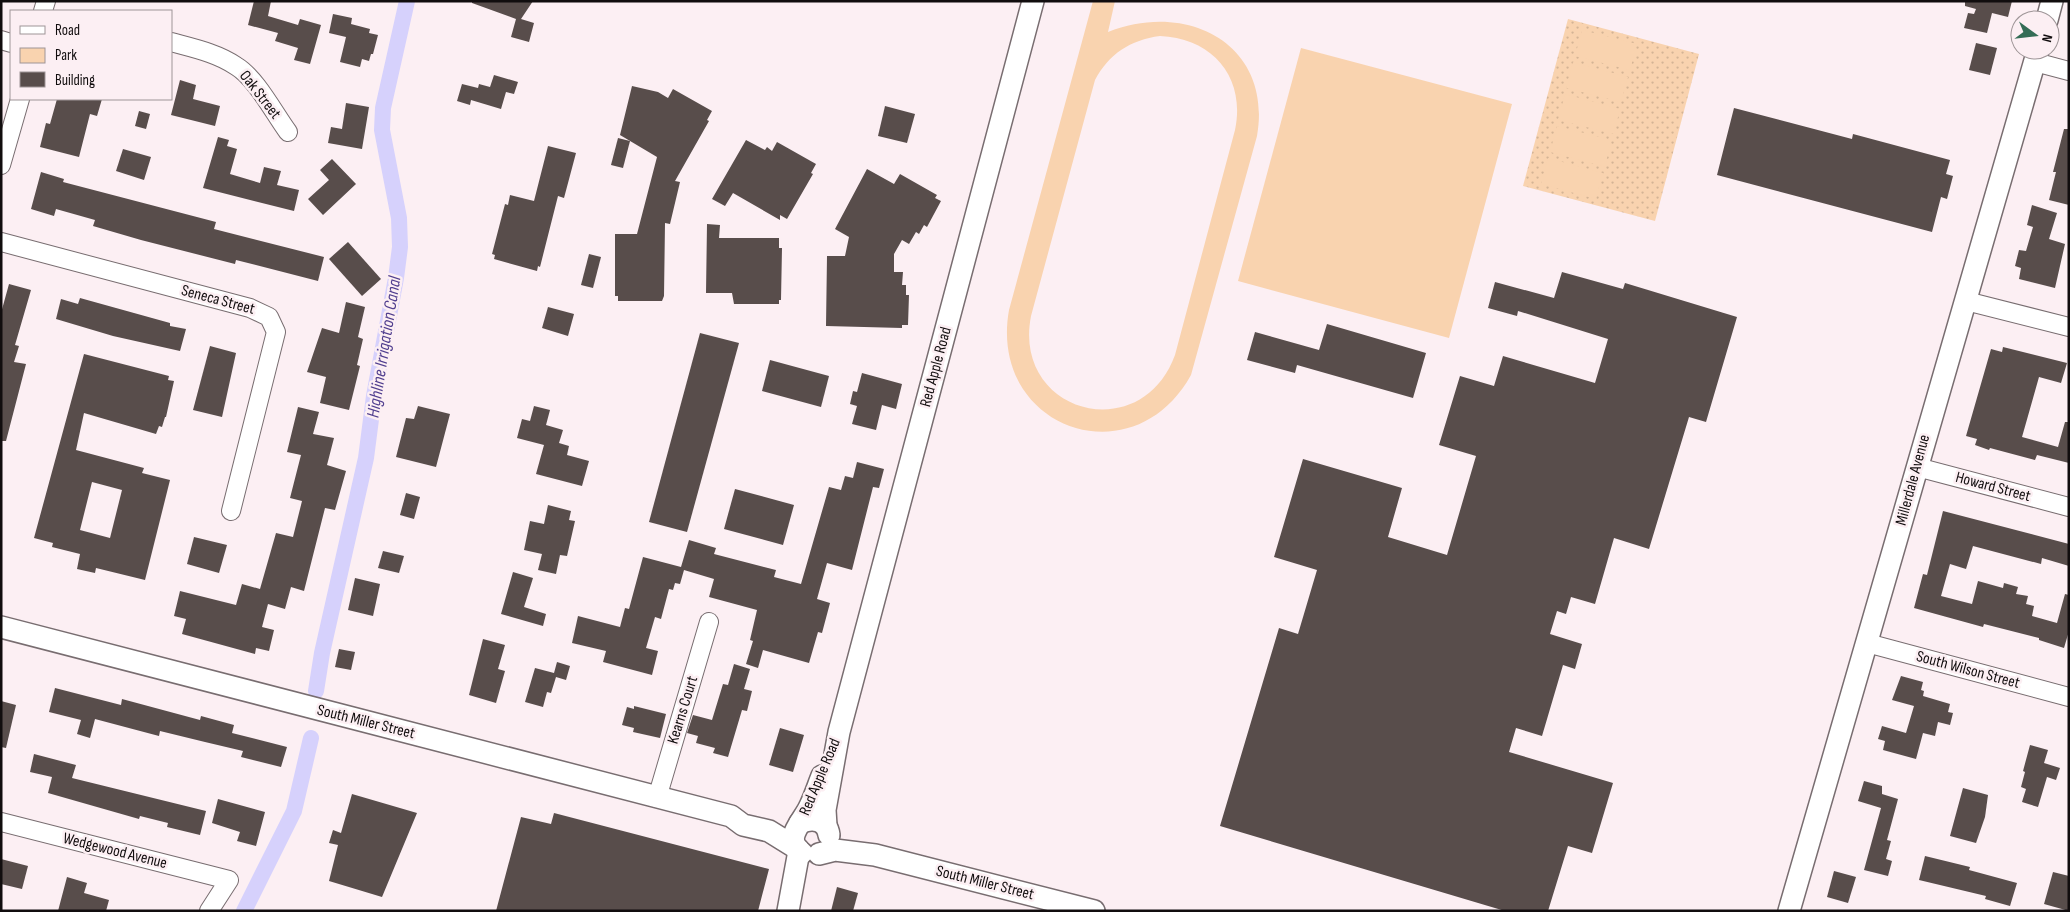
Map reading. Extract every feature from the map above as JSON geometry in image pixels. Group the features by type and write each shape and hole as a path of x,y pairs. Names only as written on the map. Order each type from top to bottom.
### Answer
{"street":[{"name":"Red Apple Road","path":"826,827 825,810 839,732 1034,1"},
{"name":"Oak Street","path":"172,42 207,52 238,66 250,78 288,132"},
{"name":"Millerdale Avenue","path":"1789,911 2035,60"},
{"path":"2045,60 2069,70"},
{"path":"1,165 20,100"},
{"name":"Seneca Street","path":"1,242 250,308 268,317 276,332 231,511"},
{"path":"1966,301 2069,327"},
{"name":"Howard Street","path":"1917,467 2069,507"},
{"name":"Kearns Court","path":"657,798 709,622"},
{"name":"South Miller Street","path":"1,627 731,816 743,824 769,831 808,852 835,850 875,855 1094,911"},
{"name":"South Wilson Street","path":"1867,643 2069,697"},
{"name":"Red Apple Road","path":"800,823 810,808 839,732"},
{"name":"South Miller Street","path":"731,816 745,812 800,823"},
{"path":"788,911 808,852 829,843 826,827 812,819 800,823 794,833 793,840 808,852"},
{"name":"Wedgewood Avenue","path":"1,822 229,880 209,911"},
{"name":"South Miller Street","path":"826,827 837,836 875,855"},
{"path":"795,911 808,852"}],"green space":[{"path":"1093,1 1115,1 1108,32 1138,24 1167,22 1195,27 1218,38 1238,55 1252,77 1258,104 1257,136 1191,375 1166,407 1135,426 1102,432 1070,426 1042,410 1020,385 1008,351 1009,310","holes":["1160,36 1179,38 1196,44 1222,64 1230,78 1235,94 1237,111 1235,130 1175,355 1158,384 1135,402 1109,409 1083,407 1059,395 1041,376 1030,349 1031,316 1095,80 1107,63 1130,45"]},
{"path":"1568,19 1699,54 1655,221 1523,186"},
{"path":"1582,30 1637,44 1630,70 1575,56"},
{"path":"1301,48 1512,104 1449,338 1238,281"},
{"path":"1573,62 1628,77 1621,102 1566,88"},
{"path":"1565,94 1620,109 1614,134 1558,120"},
{"path":"1557,126 1611,140 1605,167 1550,152"},
{"path":"1548,158 1603,173 1596,199 1541,184"}],"building":[{"path":"254,1 271,1 268,16 298,25 300,19 321,25 310,64 294,60 298,48 275,41 278,33 248,25"},
{"path":"472,1 533,1 521,19 534,23 529,42 511,37 516,19 472,3"},
{"path":"1965,1 2012,1 2008,17 1992,13 1987,33 1964,28 1968,13 1974,14 1976,9 1965,6"},
{"path":"333,14 352,18 351,24 370,29 369,33 378,35 373,54 371,54 369,61 362,59 360,67 340,62 346,37 329,33"},
{"path":"1976,43 1997,48 1990,75 1969,70"},
{"path":"494,75 518,82 514,94 506,92 501,109 471,100 470,105 457,101 462,84 478,88 479,84 490,87"},
{"path":"180,80 196,85 193,99 220,106 215,126 171,115"},
{"path":"632,86 658,92 668,98 673,89 712,111 707,120 709,121 675,181 680,182 670,224 665,223 664,296 662,301 618,301 618,296 615,296 615,234 637,234 657,157 620,135"},
{"path":"57,100 102,100 97,116 90,114 79,157 40,147 46,123 50,124"},
{"path":"346,103 369,107 362,149 328,143 331,127 342,129"},
{"path":"885,106 915,114 907,143 878,136"},
{"path":"1734,108 1852,139 1853,134 1950,160 1946,174 1953,176 1947,199 1941,197 1932,232 1717,175"},
{"path":"139,111 150,114 146,129 135,126"},
{"path":"2064,129 2069,129 2069,205 2049,200 2056,172 2053,172"},
{"path":"218,137 229,140 227,146 237,149 230,174 260,183 264,167 281,171 277,185 299,190 294,211 203,188"},
{"path":"618,138 630,141 623,168 611,165"},
{"path":"746,140 765,150 767,147 772,151 777,142 816,164 811,173 813,174 787,219 780,215 780,220 733,193 725,206 712,199"},
{"path":"548,146 576,153 564,198 558,196 540,267 538,266 537,271 494,259 495,255 492,254 505,204 508,205 510,195 534,201"},
{"path":"123,149 151,157 144,180 116,171"},
{"path":"332,159 356,184 323,215 308,199 329,180 320,170"},
{"path":"867,169 894,184 900,174 937,195 935,198 941,201 927,227 924,225 919,234 916,232 909,244 902,240 894,254 894,272 903,272 902,285 906,285 906,295 909,295 908,325 902,325 902,328 826,326 827,256 845,256 849,237 835,229"},
{"path":"41,172 64,179 63,182 216,222 214,229 324,257 318,281 236,260 235,264 141,240 93,226 95,220 56,209 54,216 31,209"},
{"path":"2032,205 2057,213 2049,239 2065,244 2055,288 2019,279 2021,268 2015,266 2019,250 2026,251 2033,227 2027,225"},
{"path":"707,224 720,225 719,238 779,238 779,248 782,248 781,300 779,300 779,304 734,304 732,293 706,293"},
{"path":"348,242 381,279 362,296 329,259"},
{"path":"589,254 601,257 593,288 581,285"},
{"path":"1562,272 1623,289 1625,283 1737,317 1706,422 1689,417 1649,549 1614,538 1595,604 1571,597 1566,614 1557,611 1550,634 1582,644 1575,669 1563,665 1542,736 1516,728 1509,752 1613,783 1592,853 1568,846 1548,911 1505,911 1220,826 1279,628 1298,634 1317,570 1274,557 1303,459 1402,488 1388,537 1447,555 1476,456 1439,445 1460,376 1494,386 1503,356 1595,383 1608,339 1518,311 1517,316 1488,308 1495,282 1554,298"},
{"path":"9,284 31,290 15,345 19,346 14,362 26,364 6,441 1,441 1,313"},
{"path":"80,298 170,323 170,326 186,329 180,351 113,336 56,319 61,299 78,304"},
{"path":"346,302 365,307 358,337 363,339 357,365 360,366 349,410 320,403 326,377 307,372 322,328 339,333"},
{"path":"548,307 574,314 568,336 542,328"},
{"path":"1327,324 1426,353 1413,398 1297,365 1295,373 1247,360 1255,332 1319,350"},
{"path":"700,333 739,343 687,532 649,522"},
{"path":"210,346 236,353 222,417 193,410"},
{"path":"2003,347 2067,363 2061,383 2039,377 2022,437 2058,447 2065,422 2069,422 2069,463 2037,455 2035,460 1990,448 1989,450 1975,445 1977,439 1966,436 1991,349 2002,352"},
{"path":"84,354 169,376 168,380 174,381 166,417 162,427 159,426 156,434 84,413 76,450 144,468 142,473 170,480 145,580 96,568 95,573 77,569 80,554 52,547 53,543 34,538","holes":["92,482 122,490 110,538 80,530"]},
{"path":"770,360 829,376 821,407 762,391"},
{"path":"862,373 902,384 896,409 882,405 876,430 852,424 857,406 850,404 853,391 857,392"},
{"path":"418,406 450,414 436,467 396,457 406,418 414,419"},
{"path":"534,406 550,410 546,425 563,430 559,443 569,446 567,455 589,461 582,486 536,474 544,445 517,438 522,419 530,421"},
{"path":"298,407 319,412 313,434 334,438 327,465 346,471 335,510 325,508 304,591 291,587 285,609 268,604 262,627 274,630 269,651 256,648 255,654 182,634 186,619 174,616 180,591 236,605 242,584 260,589 276,533 293,537 302,501 290,498 301,455 287,452"},
{"path":"857,462 884,469 879,488 873,487 852,570 827,563 817,599 830,603 822,633 818,632 809,663 763,650 758,668 746,664 753,641 750,640 757,610 709,597 714,579 684,570 680,584 675,583 673,590 669,589 661,619 655,617 646,648 658,651 652,675 603,662 606,651 572,643 578,616 620,627 625,608 629,609 643,557 681,567 689,540 716,548 714,554 776,570 774,577 801,584 829,487 841,490 845,476 853,478"},
{"path":"735,489 794,505 783,545 724,529"},
{"path":"406,493 420,497 414,519 400,515"},
{"path":"548,505 571,511 569,520 575,521 567,556 560,555 556,574 538,570 542,554 524,550 530,521 544,524"},
{"path":"1943,511 2069,544 2069,566 2042,558 2041,564 1973,546 1966,569 1950,564 1941,596 1972,604 1978,581 2003,588 2004,583 2018,587 2016,594 2028,596 2026,604 2034,606 2032,616 2057,623 2065,594 2069,595 2069,631 2064,648 2039,640 2039,638 1984,624 1983,627 1914,608 1923,574 1927,575"},
{"path":"194,537 227,545 219,573 187,564"},
{"path":"383,551 404,556 399,573 378,568"},
{"path":"513,572 533,578 524,607 546,614 543,626 501,614"},
{"path":"355,578 380,584 373,616 348,610"},
{"path":"483,639 505,645 498,669 505,671 496,703 469,695"},
{"path":"339,649 355,652 351,670 335,667"},
{"path":"557,662 570,666 566,680 556,677 551,693 547,692 543,707 525,702 535,668 554,673"},
{"path":"734,664 750,669 744,689 752,691 747,711 742,710 728,757 713,753 715,748 696,743 698,736 687,733 693,715 712,720 723,684 728,685"},
{"path":"1901,676 1923,682 1921,690 1924,691 1923,696 1950,704 1948,712 1953,713 1950,725 1938,722 1935,736 1923,733 1916,759 1883,750 1885,741 1878,739 1882,726 1906,733 1914,706 1892,700"},
{"path":"55,688 121,705 122,699 200,720 201,716 234,725 232,733 287,747 281,767 241,757 243,751 160,731 159,736 95,719 90,738 77,734 81,720 49,712"},
{"path":"1,701 16,705 6,748 1,747"},
{"path":"634,706 666,714 660,738 633,732 634,728 622,725 627,707 634,709"},
{"path":"780,728 804,735 793,772 769,765"},
{"path":"2030,745 2048,750 2044,763 2060,768 2056,780 2047,777 2038,807 2022,802 2026,789 2021,787 2025,772 2023,771"},
{"path":"34,754 76,765 72,778 206,811 200,835 167,827 168,823 140,816 139,819 48,793 52,777 30,772"},
{"path":"1864,781 1882,786 1882,794 1898,799 1887,840 1891,841 1886,859 1892,861 1888,876 1864,870 1881,808 1858,801"},
{"path":"1963,788 1988,795 1985,817 1976,843 1950,836"},
{"path":"352,794 417,813 382,897 329,881 338,845 329,843 333,830 341,833"},
{"path":"218,799 265,812 256,846 237,841 240,832 212,823"},
{"path":"554,813 769,869 758,911 496,911 521,817 551,824"},
{"path":"1925,856 1970,867 1969,870 2017,883 2010,906 1985,899 1986,896 1919,880"},
{"path":"1,859 28,866 22,889 1,884"},
{"path":"1834,871 1856,877 1848,903 1827,897"},
{"path":"2053,872 2069,876 2069,911 2044,904"},
{"path":"67,877 87,883 84,893 109,900 106,911 58,911"},
{"path":"837,887 858,893 853,911 831,911"}],"waterway":[{"name":"Highline Irrigation Canal","path":"316,691 322,653 366,458 374,396 396,278 400,247 399,218 382,130 383,108 407,1"},
{"name":"Highline Irrigation Canal","path":"244,911 294,811 311,738"}]}
